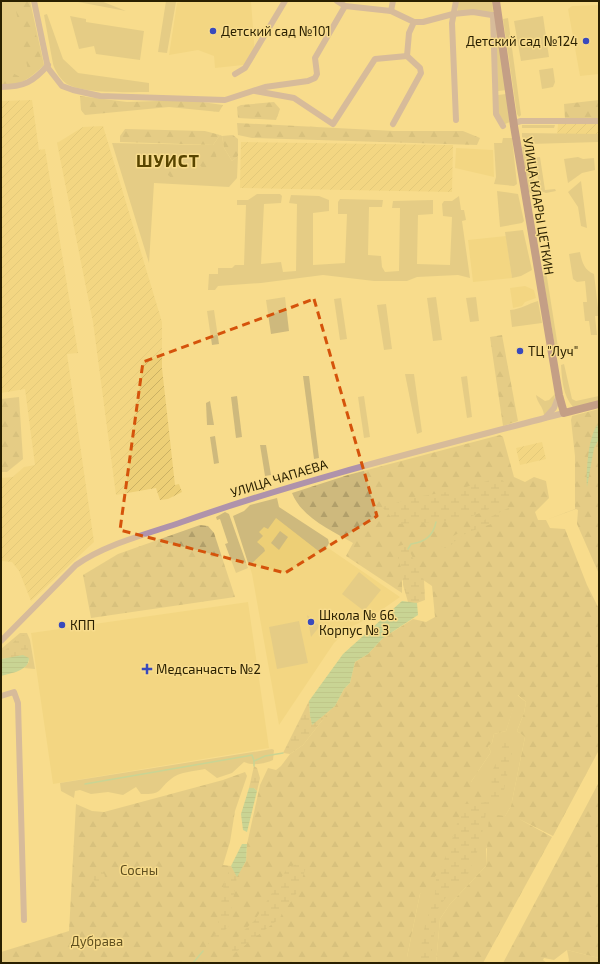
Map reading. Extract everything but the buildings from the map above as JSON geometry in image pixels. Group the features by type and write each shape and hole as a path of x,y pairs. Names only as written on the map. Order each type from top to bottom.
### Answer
{"main road":[{"name":"УЛИЦА КЛАРЫ ЦЕТКИН","path":"496,1 496,15 559,395 564,413"},
{"name":"УЛИЦА ЧАПАЕВА","path":"564,413 599,404"}],"street":[{"path":"34,1 48,65 62,86 100,96 225,100 265,87 308,81 315,78 317,74 315,58 345,6"},
{"path":"235,74 245,68 285,1"},
{"path":"337,1 345,6 391,11 414,22 423,22 453,14 473,12 496,15 496,114 503,126"},
{"path":"374,1 374,8"},
{"path":"391,11 393,1"},
{"path":"456,1 452,23 456,120"},
{"path":"407,56 409,33 414,22"},
{"path":"255,91 294,98 333,124 375,59 407,56 420,68 420,73 393,124"},
{"path":"1,87 18,87 36,78 48,65"},
{"path":"514,123 520,120 599,122"},
{"path":"542,419 554,408 559,395"},
{"name":"УЛИЦА ЧАПАЕВА","path":"1,641 68,572 85,558 212,511 344,470 564,413"},
{"path":"1,696 14,692 18,703 24,920"}],"highlighted area":[{"path":"314,299 377,516 285,573 120,530 143,362"}],"shaded area":[{"name":"Детский сад №101","path":"188,1 251,1 255,56 252,62 243,65 215,68 214,56 198,50 169,55 177,3"},
{"name":"Детский сад №124","path":"599,5 599,74 580,76 568,9 572,6"},
{"path":"32,100 39,150 45,149 78,353 67,354 94,542 31,601 19,571 12,562 1,561 1,478 13,477 24,467 35,465 25,389 1,393 1,101"},
{"path":"558,123 599,123 599,141 557,139"},
{"path":"103,126 162,322 162,368 175,485 179,484 182,492 168,499 160,500 156,488 116,495 93,322 57,143 83,127"},
{"path":"241,142 453,145 452,192 240,188"},
{"path":"456,148 493,150 494,177 455,168"},
{"path":"506,236 512,278 473,282 468,240"},
{"path":"525,286 534,290 536,298 525,302 522,306 513,308 510,288"},
{"path":"597,425 599,428 599,439 594,448 587,487 587,464 592,438"},
{"path":"542,442 546,459 520,465 516,448"},
{"name":"Школа № 66. Корпус № 3","path":"274,511 400,597 373,616 349,628 334,643 279,725 252,574 240,535"},
{"path":"402,601 417,603 418,615 383,638 368,654 355,662 350,683 344,689 335,706 312,725 309,701 343,654"},
{"name":"Медсанчасть №2","path":"248,602 269,748 53,784 31,633"},
{"path":"23,655 29,658 23,669 1,676 1,659"},
{"path":"249,788 254,788 257,791 247,832 243,830 241,814"},
{"path":"242,844 247,844 246,861 237,877 231,866"}],"green space":[{"path":"1,1 30,1 44,65 25,80 15,84 1,86"},
{"path":"14,1 29,1 42,64 29,75"},
{"path":"76,1 101,1 126,11 78,2"},
{"path":"166,1 179,1 176,2 167,53 158,52"},
{"path":"458,1 492,1 493,12 458,11"},
{"path":"47,14 63,59 78,73 149,83 149,92 95,91 67,84 58,75 53,64 44,15"},
{"path":"70,16 86,19 86,22 144,31 140,60 96,54 94,46 79,49"},
{"path":"543,16 549,57 521,61 514,21"},
{"path":"508,18 521,115 519,117 517,114 503,19"},
{"path":"496,28 507,90 498,91"},
{"path":"1,67 24,79 11,85 1,85"},
{"path":"553,68 555,82 553,87 542,89 539,70"},
{"path":"506,94 510,122 505,124 498,114 498,95"},
{"path":"80,96 127,102 188,100 223,105 219,112 169,107 85,115 81,110"},
{"path":"599,100 599,119 565,119 564,104"},
{"path":"274,102 280,109 276,120 238,118 237,107 241,105"},
{"path":"237,123 394,131 463,131 480,138 477,145 252,138 238,135"},
{"path":"522,125 555,125 554,128 522,128"},
{"path":"125,129 205,131 220,135 213,145 120,142 120,136"},
{"path":"522,133 599,134 599,142 530,144 522,137"},
{"path":"220,135 222,136 224,148 232,161 238,156 237,178 229,187 154,183 149,263 112,143 213,145"},
{"path":"233,135 238,139 238,156 232,161 224,148 222,136"},
{"path":"503,138 512,138 517,184 514,186 494,184 496,177 494,143 502,143"},
{"path":"530,146 536,195 527,191 522,147"},
{"path":"175,149 187,162 185,174 175,181 168,175 165,165 173,157"},
{"path":"215,150 218,165 203,168 197,163 199,151"},
{"path":"540,157 545,190 555,189 556,191 546,193 541,191 533,158"},
{"path":"578,157 583,159 594,158 595,170 582,173 568,183 564,159"},
{"path":"581,181 587,228 581,226 578,207 568,192"},
{"path":"497,191 518,194 524,221 522,223 500,227"},
{"path":"257,194 280,194 282,196 281,203 264,204 261,264 281,262 283,272 296,271 297,204 289,203 291,195 319,196 329,200 329,211 313,213 313,265 345,263 347,214 338,214 338,202 340,199 383,200 382,207 369,207 368,255 381,256 382,267 385,272 399,271 400,208 392,208 393,201 433,200 433,214 418,215 417,264 450,265 452,217 443,216 442,204 444,201 452,201 459,196 461,210 464,210 466,220 462,221 470,278 458,275 417,277 407,281 374,281 323,275 261,283 218,286 215,290 208,290 209,274 218,274 218,268 232,268 235,265 244,265 246,205 237,205 237,200 248,200"},
{"path":"523,230 532,270 521,276 512,278 505,232"},
{"path":"580,252 584,265 594,274 599,316 595,316 597,335 591,335 589,321 585,321 583,302 587,302 585,281 577,282 573,279 569,254"},
{"path":"546,271 558,347 555,347 542,272"},
{"path":"285,297 289,331 271,334 266,300"},
{"path":"436,297 442,340 433,341 427,298"},
{"path":"476,297 479,321 470,322 466,298"},
{"path":"341,298 347,339 340,340 334,299"},
{"path":"538,301 542,323 512,327 510,310 518,309"},
{"path":"386,304 392,349 384,350 377,305"},
{"path":"214,310 219,344 212,345 207,311"},
{"path":"502,335 518,421 503,426 490,337"},
{"path":"564,364 572,399 576,401 599,396 599,402 573,407 567,398 564,388 561,365"},
{"path":"405,374 414,374 422,432 417,434"},
{"path":"303,376 309,376 319,458 314,459"},
{"path":"467,376 472,417 467,418 461,377"},
{"path":"555,394 553,408 544,415 536,395 545,401 549,400"},
{"path":"237,396 242,437 236,438 231,397"},
{"path":"364,396 370,437 364,438 358,397"},
{"path":"19,397 23,459 7,472 1,472 1,399"},
{"path":"210,401 214,425 207,425 206,403"},
{"path":"599,409 599,574 577,524 578,510 576,509 546,520 575,509 575,456 571,420 572,416"},
{"path":"500,435 503,437 514,477 525,482 534,477 546,481 549,498 535,512 538,520 546,520 550,528 565,529 587,585 599,609 599,750 553,836 519,819 552,837 483,963 436,963 440,919 450,904 486,866 489,814 505,816 511,806 525,737 517,731 524,713 526,702 518,695 506,731 494,734 492,743 488,746 491,752 471,782 483,789 482,812 450,871 439,872 420,894 407,963 1,963 1,952 69,931 76,804 92,811 104,812 223,780 245,772 247,776 235,811 230,842 223,865 231,866 237,876 246,861 247,844 260,785 268,768 276,770 290,754 303,745 335,706 344,689 350,683 355,662 368,654 383,638 413,619 426,622 435,617 432,586 410,571 402,581 402,593 346,556 353,543 310,516 303,510 292,493 348,475"},
{"path":"215,436 219,463 214,464 210,437"},
{"path":"260,445 266,445 271,475 265,476"},
{"path":"501,477 514,499 465,519 397,524 382,507 416,497 452,491"},
{"path":"277,498 279,507 328,539 329,543 325,551 321,553 276,518 268,529 264,527 259,532 263,536 257,542 264,548 265,551 249,566 233,516 244,511 250,505"},
{"path":"510,507 506,515 496,522 461,536 450,547 445,548 440,546 442,542"},
{"path":"225,512 229,514 248,568 236,573 225,544 228,543 220,519 217,520 216,517"},
{"path":"200,525 208,526 214,533 235,597 91,618 83,575 118,554"},
{"path":"280,531 288,537 279,550 271,543"},
{"path":"406,544 424,580 425,600 417,603 408,602 403,585 403,575 395,547"},
{"path":"359,572 381,590 364,611 342,594"},
{"path":"307,615 320,626 311,637"},
{"path":"299,621 308,663 277,669 269,627"},
{"path":"20,633 27,633 30,640 35,669 24,668 29,662 29,658 1,656 1,649"},
{"path":"24,635 27,638 29,658 23,655 1,659 1,654 20,636"},
{"path":"517,695 526,702 524,713 517,731 525,737 511,806 486,849 486,866 450,904 440,919 436,963 407,963 420,894 471,782 491,752 488,746 492,743 494,734 506,731"},
{"path":"309,701 312,724 331,709 303,745 290,754 283,753"},
{"path":"509,740 514,743 503,795 486,813 480,845 468,874 451,890 438,909 430,963 418,963 425,925 435,894 436,879 450,846 463,804 488,802 493,789 490,775 499,757 503,743"},
{"path":"272,749 274,750 273,760 255,764 244,762 232,773 217,778 205,769 182,773 174,777 159,791 148,794 141,794 136,787 123,795 108,792 91,794 80,790 75,791 74,798 61,791 60,783"},
{"path":"254,766 257,768 260,778 257,791 254,788 249,788"},
{"path":"599,782 599,958 567,950 554,960 544,958 543,960 547,963 503,963"},
{"path":"301,863 306,867 298,891 279,919 231,956 233,944 238,936 255,920 288,867"},
{"path":"231,866 237,877 228,927 204,952 203,951 217,931 224,883"},
{"path":"101,871 104,872 104,882 97,883 94,882 93,875 94,872"},
{"path":"567,950 599,958 599,963 568,963 569,960"}],"waterway":[{"path":"408,549 411,544 420,542 427,538 433,531 436,522"},
{"path":"254,766 254,761 265,756 283,753"},
{"path":"85,784 252,755 254,761"},
{"path":"193,963 203,951"}],"place":[{"name":"Детский сад №101","path":"213,31"},
{"name":"Детский сад №124","path":"586,41"},
{"name":"ТЦ \"Луч\"","path":"520,351"},
{"name":"Школа № 66. Корпус № 3","path":"311,622"},
{"name":"КПП","path":"62,625"},
{"name":"Медсанчасть №2","path":"147,669"}],"district":[{"name":"ШУИСТ","path":"168,160"}],"park label":[{"name":"Сосны","path":"139,870"},
{"name":"Дубрава","path":"97,941"}]}
